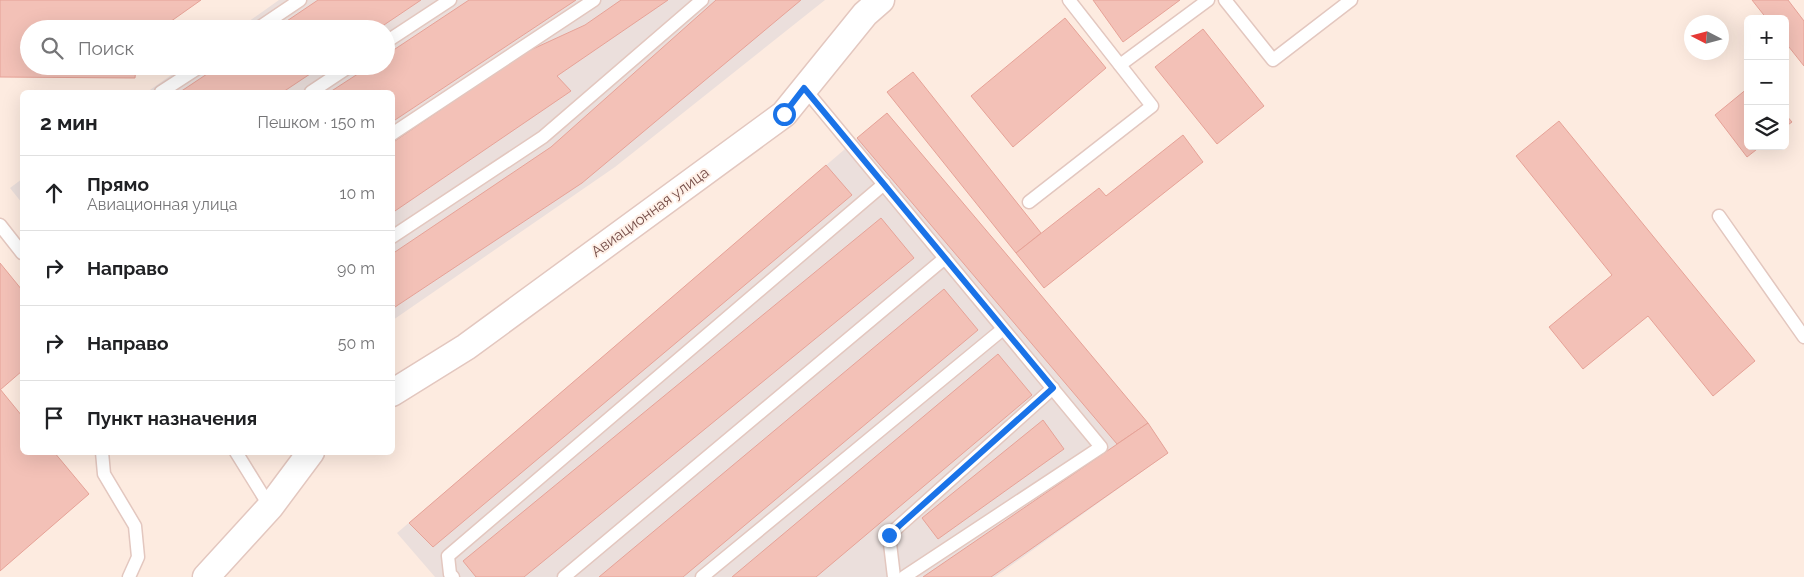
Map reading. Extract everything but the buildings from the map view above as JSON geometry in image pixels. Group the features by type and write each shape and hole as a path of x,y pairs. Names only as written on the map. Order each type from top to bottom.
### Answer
{"street":[{"name":"Авиационная улица","path":"395,391 466,346 784,114 865,14 881,0"},
{"path":"206,577 270,507 309,455"}],"lane":[{"path":"270,20 300,0"},
{"path":"395,36 450,0"},
{"path":"395,132 594,0"},
{"path":"395,235 543,137 702,0"},
{"path":"1029,202 1152,106 1069,0"},
{"path":"1120,65 1208,0"},
{"path":"1225,0 1273,60 1352,0"},
{"path":"164,90 187,75"},
{"path":"314,90 336,75"},
{"path":"804,88 1101,447 904,577"},
{"path":"453,577 450,574 448,556 884,184"},
{"path":"1719,216 1804,337"},
{"path":"0,225 20,250"},
{"path":"564,577 944,258"},
{"path":"702,577 1003,329"},
{"path":"894,577 889,535 1053,388"},
{"path":"102,455 104,474 135,526 138,557 129,577"},
{"path":"238,455 270,507"}],"shaded area":[{"path":"279,0 825,0 615,167 395,319 395,90 150,90 171,75 395,75 395,20 251,20"},
{"path":"887,113 1148,423 1168,453 995,577 435,577 397,533"},
{"path":"20,180 20,200 10,188"}],"route":[{"path":"784,114 804,88 1053,388 889,535"}]}
